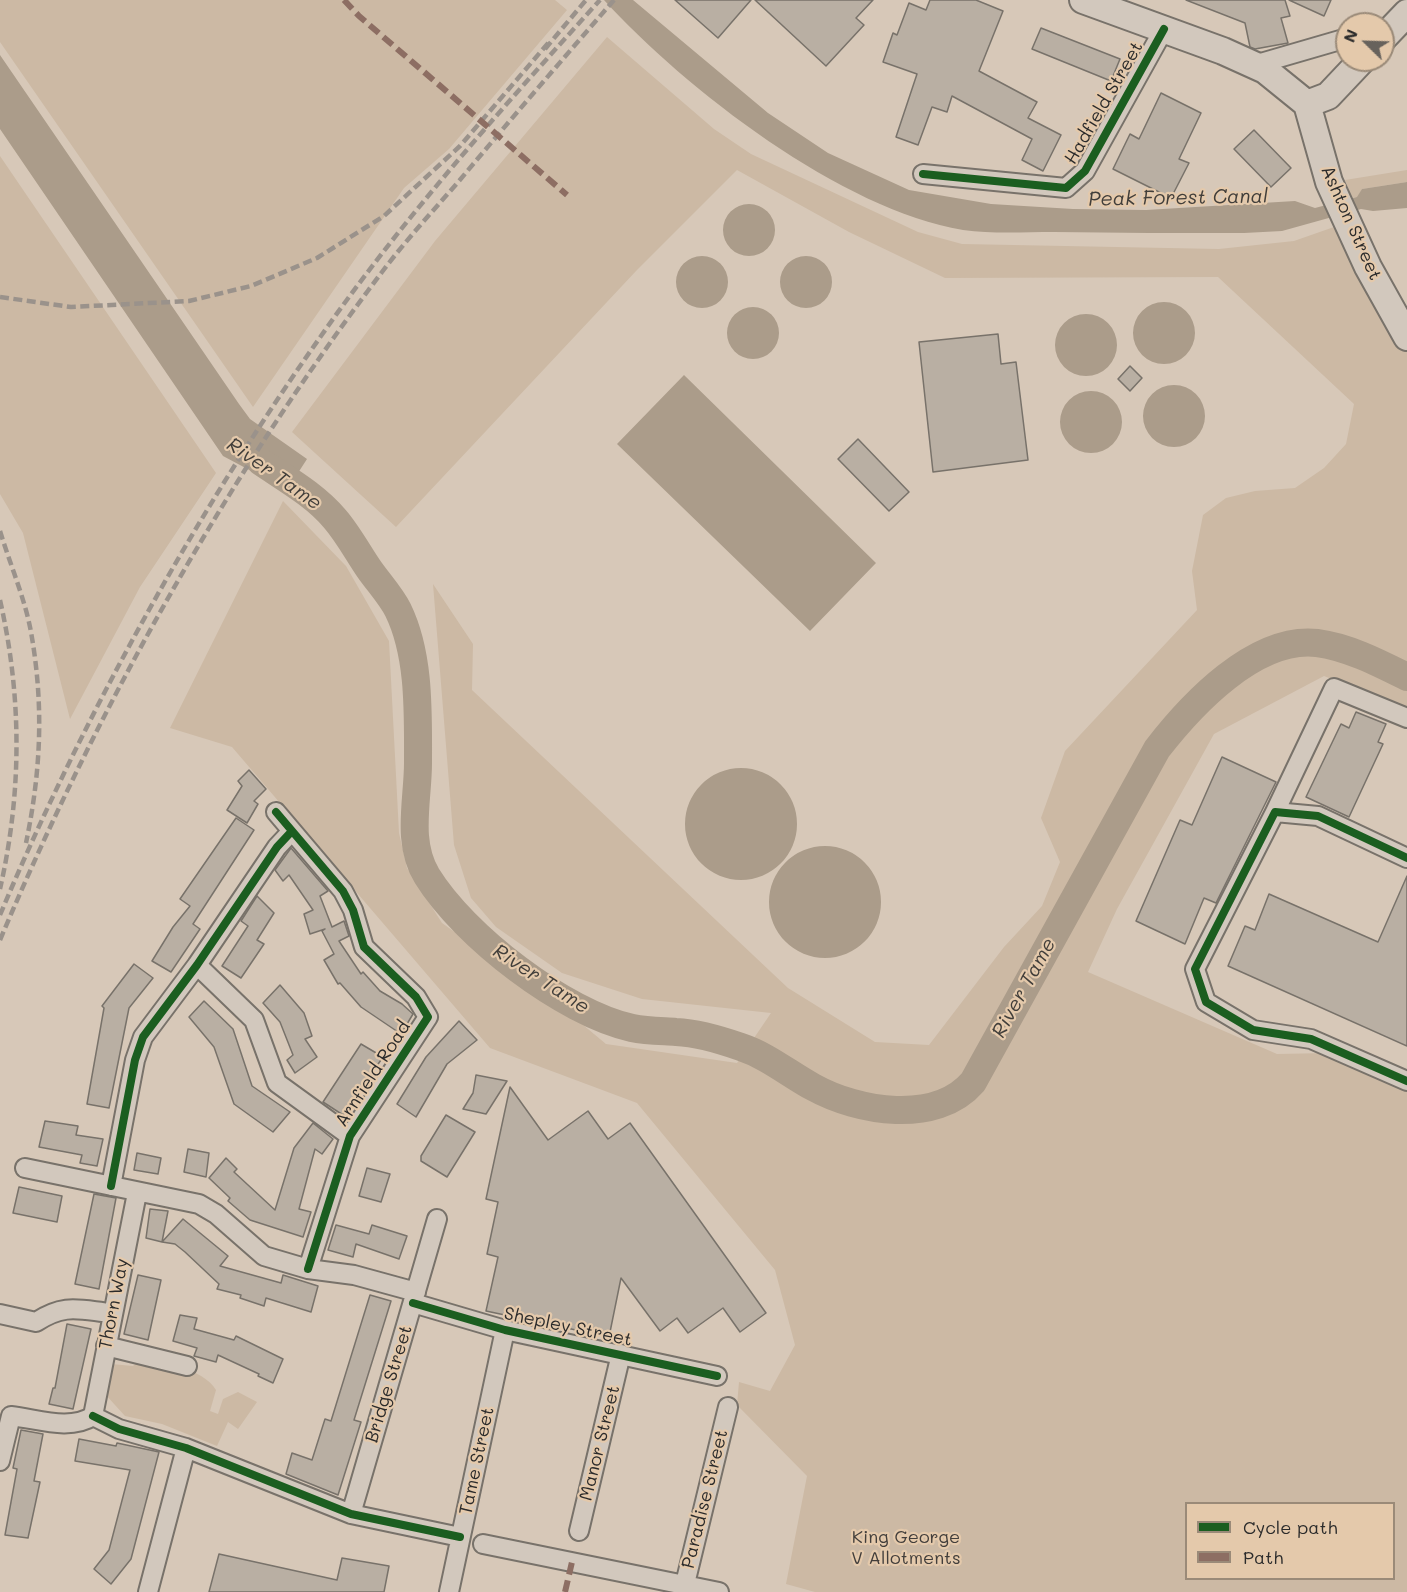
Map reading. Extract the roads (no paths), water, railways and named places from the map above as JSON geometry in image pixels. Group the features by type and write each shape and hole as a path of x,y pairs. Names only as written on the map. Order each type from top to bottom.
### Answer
{"main road":[{"path":"1083,0 1164,29 1265,70 1307,104 1328,96 1351,72"},
{"path":"1395,26 1407,13"},
{"name":"Ashton Street","path":"1307,104 1329,182 1355,238 1407,337"}],"street":[{"name":"Hadfield Street","path":"923,174 1066,188 1085,171 1164,29"},
{"path":"1254,65 1335,41"},
{"path":"1407,718 1334,688 1275,812 1195,969 1206,1002 1253,1030 1311,1039 1407,1081"},
{"name":"Arnfield Road","path":"276,812 343,891 353,910 364,947 416,997 428,1017 350,1136 308,1269"},
{"path":"1275,812 1318,816 1407,858"},
{"path":"111,1186 135,1060 142,1037 197,965 277,847 292,831"},
{"path":"197,965 254,1020 277,1083 350,1136"},
{"path":"25,1168 137,1193 200,1204 216,1214 264,1256 308,1269 354,1275 415,1298"},
{"name":"Thorn Way","path":"93,1416 137,1193"},
{"name":"Bridge Street","path":"351,1514 437,1219"},
{"name":"Shepley Street","path":"415,1298 505,1330 717,1376"},
{"path":"0,1314 36,1322 54,1310 62,1309 112,1313"},
{"name":"Tame Street","path":"449,1592 505,1330"},
{"path":"106,1346 187,1366"},
{"name":"Manor Street","path":"579,1531 621,1354"},
{"name":"Paradise Street","path":"684,1588 728,1407"},
{"path":"0,1461 11,1416 70,1425 81,1424 93,1416 119,1429 186,1448 351,1514 460,1537"},
{"path":"148,1592 186,1448"},
{"path":"483,1544 684,1588 718,1592"}],"water":[{"path":"604,0 633,0 768,113 828,153 909,190 991,204 1073,209 1146,210 1295,201 1315,208 1357,197 1362,189 1407,182 1407,208 1373,211 1361,209 1282,231 1244,233 985,232 963,230 916,218 867,198 818,172 768,141 677,71"},
{"path":"0,55 250,419 307,459 287,490 223,456 0,129"},
{"path":"744,204 754,204 764,208 771,215 775,230 771,245 764,252 754,256 744,256 734,252 727,245 723,235 723,225 727,215 734,208"},
{"path":"702,256 712,258 720,264 726,272 728,282 726,292 720,300 712,306 702,308 692,306 684,300 678,292 676,282 678,272 684,264 692,258"},
{"path":"801,256 811,256 821,260 828,267 832,282 828,297 821,304 811,308 801,308 791,304 784,297 780,287 780,277 784,267 791,260"},
{"path":"1158,302 1170,302 1186,311 1193,321 1195,333 1193,345 1186,355 1170,364 1158,364 1147,359 1138,350 1133,339 1133,327 1138,316 1147,307"},
{"path":"753,307 763,309 771,315 777,323 779,333 777,343 771,351 763,357 753,359 743,357 735,351 729,343 727,333 729,323 735,315 743,309"},
{"path":"1080,314 1092,314 1108,323 1115,333 1117,345 1115,357 1108,367 1092,376 1080,376 1069,371 1060,362 1055,351 1055,339 1060,328 1069,319"},
{"path":"684,375 876,563 810,631 617,444"},
{"path":"1174,385 1186,387 1196,394 1203,404 1205,416 1203,428 1196,438 1186,445 1174,447 1162,445 1152,438 1145,428 1143,416 1145,404 1152,394 1162,387"},
{"path":"1091,391 1108,396 1113,400 1117,405 1122,422 1117,439 1113,444 1108,448 1091,453 1074,448 1069,444 1065,439 1060,422 1065,405 1069,400 1074,396"},
{"path":"741,768 762,772 780,785 793,803 797,824 793,845 780,863 762,876 741,880 720,876 702,863 689,845 685,824 689,803 702,785 720,772"},
{"path":"825,846 846,850 864,863 877,881 881,902 877,923 864,941 846,954 825,958 804,954 786,941 773,923 769,902 773,881 786,863 804,850"}],"waterway":[{"name":"River Tame","path":"261,462 300,488 327,510 398,610 410,646 416,685 418,763 415,835 417,849 427,876 465,923 518,969 547,989 605,1020 632,1028 692,1034 733,1044 760,1055 831,1096 874,1108 918,1109 939,1104 957,1096 973,1082 1157,749 1206,694 1226,677 1271,650 1294,644 1317,643 1352,652 1407,677"}],"railway":[{"path":"545,49 586,0"},
{"path":"0,915 68,765 145,617 230,473 275,403 386,248 491,122 600,0"},
{"path":"0,940 80,764 124,679 170,594 219,511 271,430 325,350 391,260 614,0"},
{"path":"0,297 71,307 189,301 251,286 317,258 384,216 460,146 549,42"},
{"path":"0,531 31,632 38,686 38,764 26,843"},
{"path":"0,600 12,672 16,744 12,817 0,889"}],"water label":[{"name":"Peak Forest Canal","path":"1178,198"}],"park label":[{"name":"King George V Allotments","path":"906,1547"}]}
